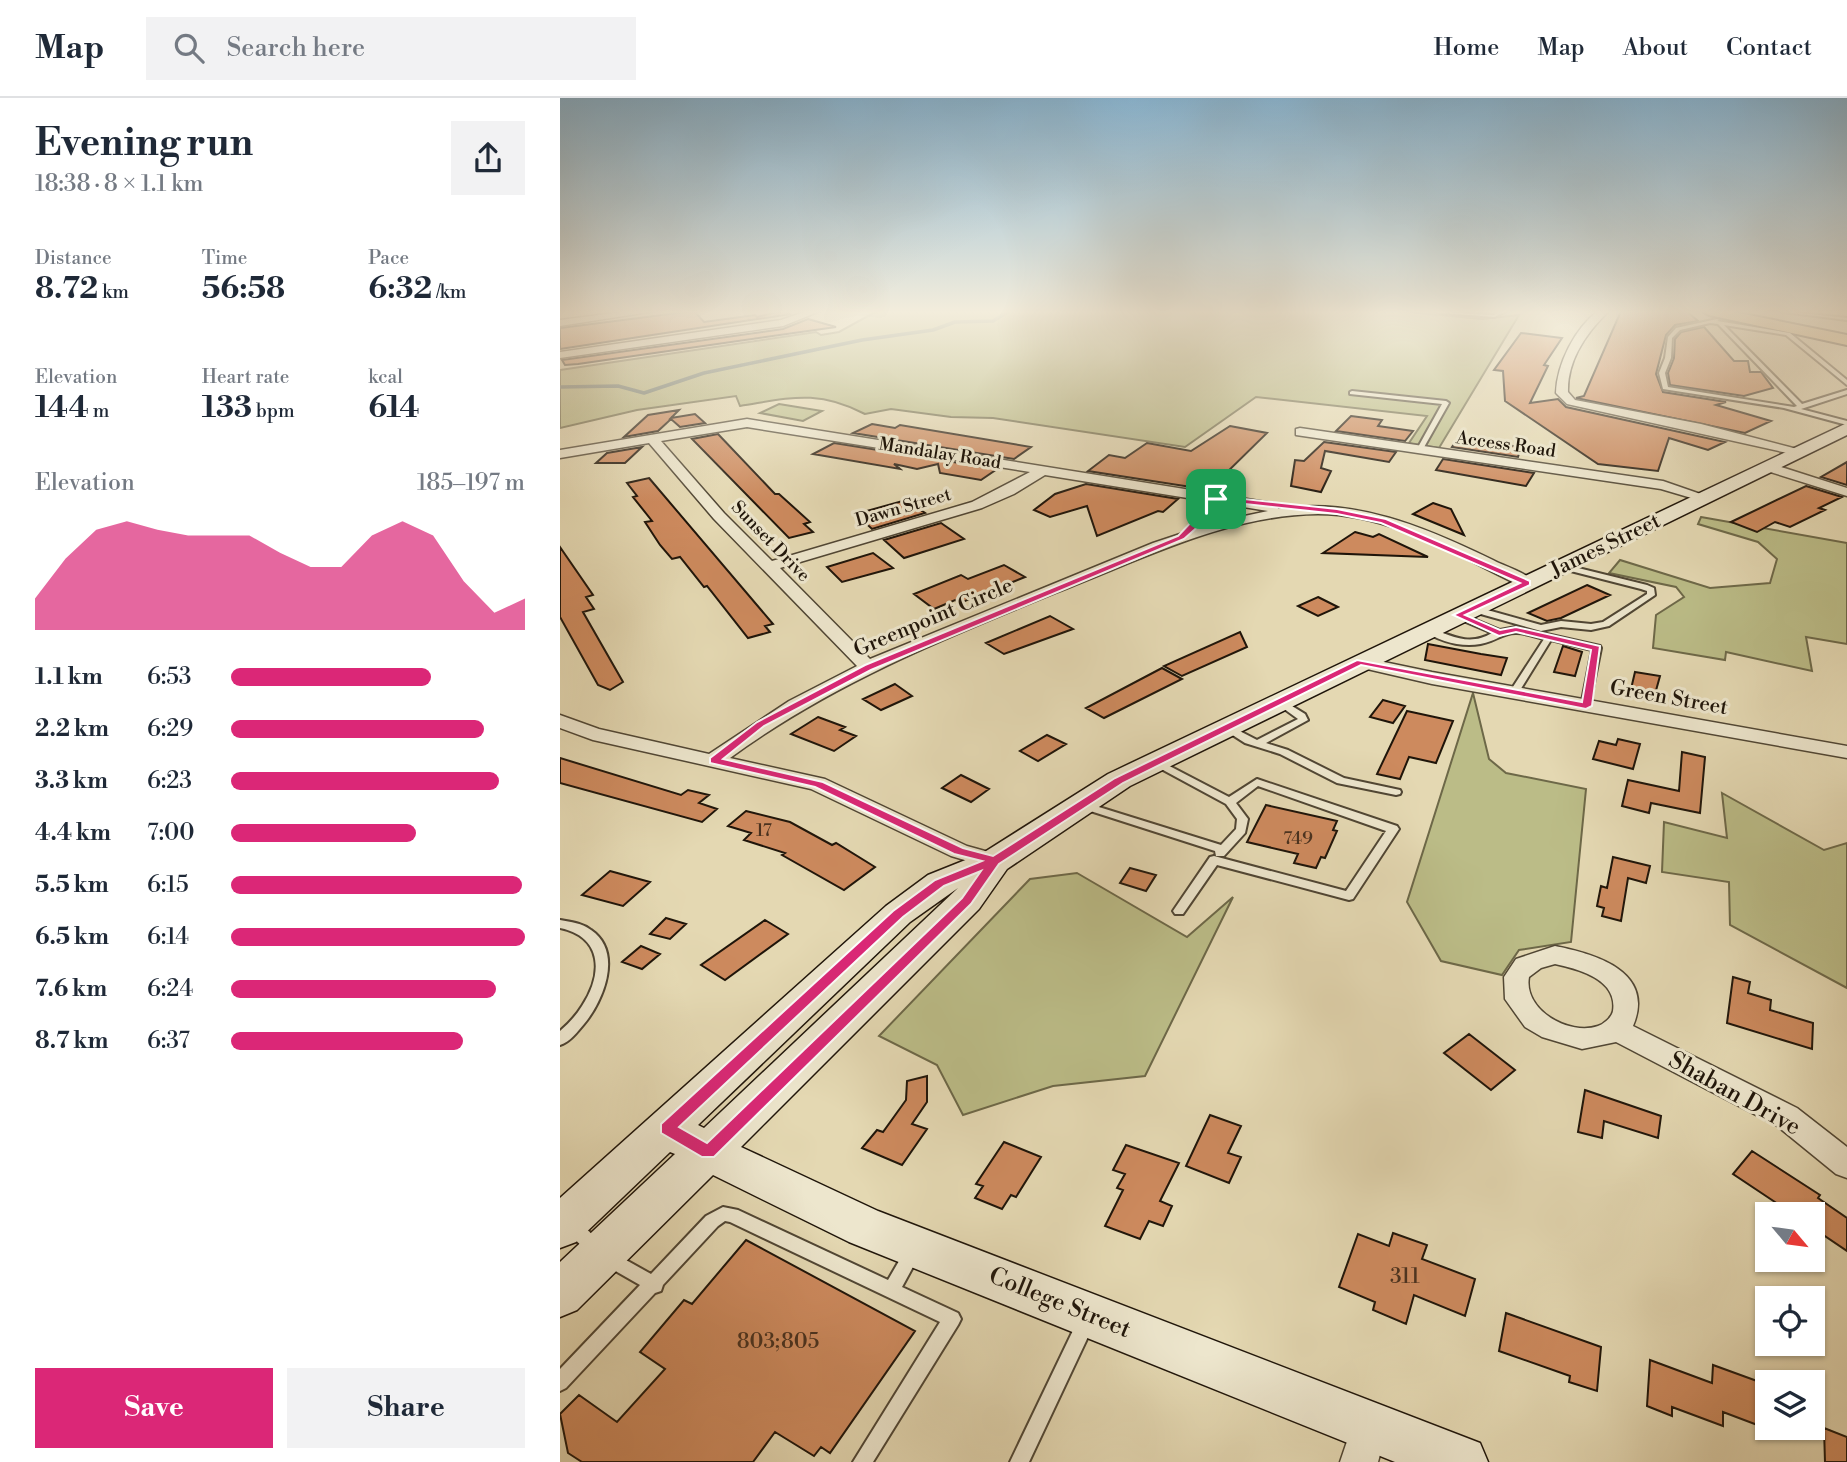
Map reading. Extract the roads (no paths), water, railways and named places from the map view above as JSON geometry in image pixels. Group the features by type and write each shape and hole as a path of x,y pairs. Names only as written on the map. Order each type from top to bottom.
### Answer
{"main road":[{"name":"James Street","path":"562,1219 667,1128 898,914 940,883 995,861 1081,805 1225,727 1705,498 1847,426"},
{"name":"James Street","path":"560,1294 967,901 995,861"},
{"name":"College Street","path":"667,1128 708,1152 865,1227 1090,1315 1365,1444 1461,1462"}],"street":[{"path":"1566,375 1562,393 1567,400 1584,407 1701,428 1796,453"},
{"name":"Mandalay Road","path":"560,454 747,423 1043,470 1209,508 1320,510"},
{"name":"Access Road","path":"1300,432 1663,485 1705,498"},
{"name":"Sunset Drive","path":"651,437 768,566 868,667"},
{"path":"1769,467 1847,492"},
{"name":"Dawn Street","path":"768,566 985,502 1043,470"},
{"name":"Greenpoint Circle","path":"1181,538 1209,508"},
{"name":"Greenpoint Circle","path":"714,760 760,724 868,667 1181,538 1247,518 1320,510 1361,516 1401,527 1527,583"},
{"name":"Green Street","path":"1360,662 1586,706 1847,752"},
{"path":"560,722 593,734 818,784 959,851 995,861"},
{"name":"Shaban Drive","path":"1617,1030 1787,1116 1847,1166"}],"lane":[{"path":"1662,375 1665,388 1798,408 1847,426"},
{"path":"1767,375 1798,408"},
{"path":"1798,408 1847,392"},
{"path":"1352,393 1446,403 1420,449"},
{"path":"1465,612 1541,628 1561,624 1591,626 1606,624 1651,595 1651,590 1644,587 1562,566"},
{"path":"1465,612 1499,633"},
{"path":"1427,630 1460,645 1486,642 1499,633 1516,630 1597,648 1586,706"},
{"path":"1514,692 1549,637"},
{"path":"1259,743 1303,720 1279,701"},
{"path":"1225,727 1284,752 1341,781 1396,792"},
{"path":"1156,762 1230,802 1243,819 1241,830 1214,860 1179,912"},
{"path":"1214,860 1349,896 1393,829 1257,782 1230,802"},
{"path":"1081,805 1223,850"},
{"path":"560,924 585,931 596,940 604,959 589,1007 560,1040"},
{"path":"560,1382 712,1221 723,1213 732,1215 952,1319 862,1462"},
{"path":"562,1219 602,1255 654,1285"},
{"path":"891,1291 917,1246"},
{"path":"1019,1462 1090,1315"}],"waterway":[{"path":"560,387 618,386 644,393 699,375"}]}
